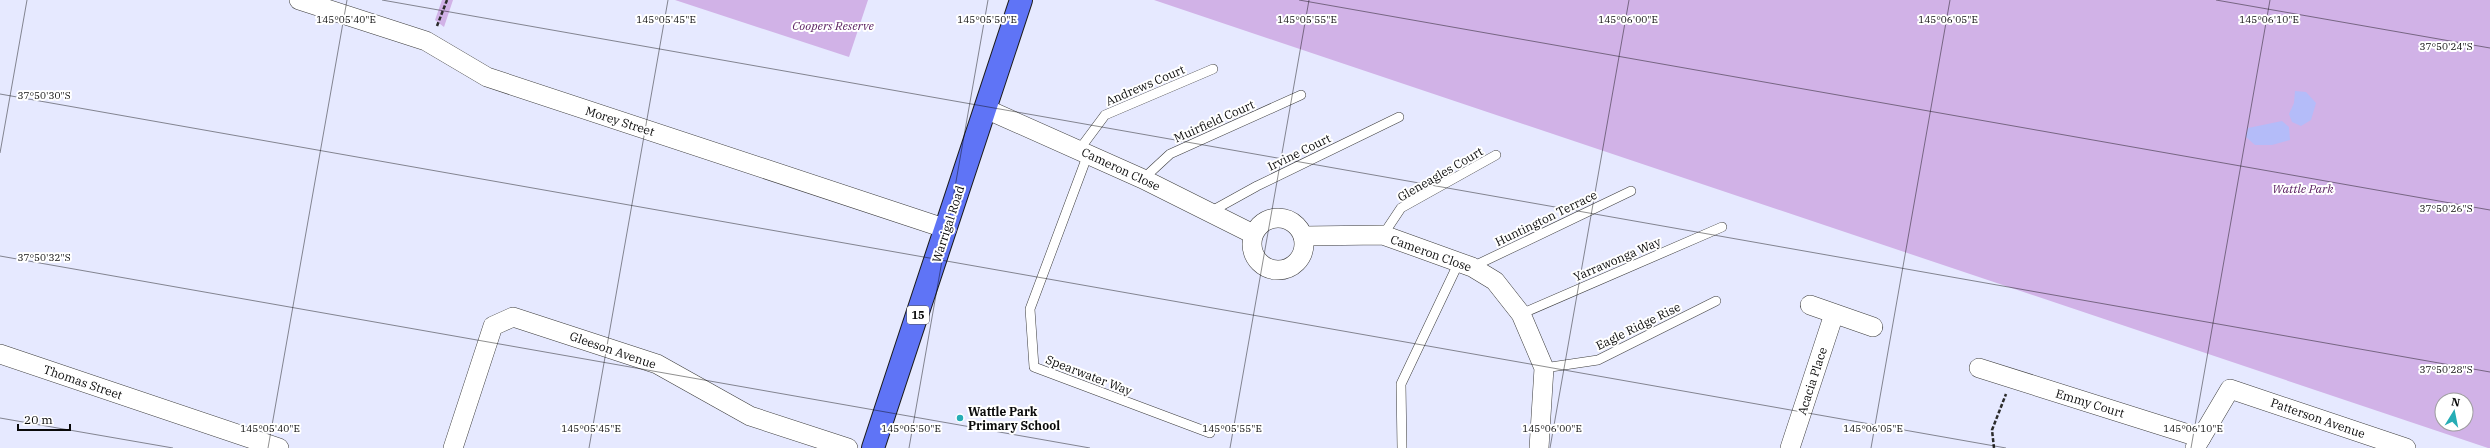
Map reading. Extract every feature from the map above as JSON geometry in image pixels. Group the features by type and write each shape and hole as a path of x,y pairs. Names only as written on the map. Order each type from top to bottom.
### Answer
{"main road":[{"name":"Warrigal Road","path":"873,448 947,229 1021,0"}],"street":[{"name":"Morey Street","path":"298,0 426,41 487,77 947,229"},
{"name":"Cameron Close","path":"986,109 1143,179 1253,234"},
{"path":"1279,218 1294,223 1303,236 1304,244 1300,258 1289,268 1281,270 1271,269 1256,259 1253,251 1253,234 1263,222 1279,218"},
{"name":"Cameron Close","path":"1303,236 1383,235 1465,264 1495,281 1521,314 1544,368 1539,448"},
{"path":"1810,305 1873,327"},
{"name":"Acacia Place","path":"1790,448 1834,314"},
{"name":"Gleeson Avenue","path":"453,448 493,326 513,317 657,364 750,416 848,448"},
{"name":"Thomas Street","path":"0,354 276,448"},
{"name":"Emmy Court","path":"1979,368 2198,443"},
{"name":"Patterson Avenue","path":"2198,443 2230,389 2406,448"}],"lane":[{"name":"Andrews Court","path":"1083,152 1105,115 1213,69"},
{"name":"Muirfield Court","path":"1143,179 1170,154 1301,95"},
{"name":"Irvine Court","path":"1210,212 1257,186 1399,117"},
{"name":"Spearwater Way","path":"1083,152 1030,309 1034,367 1210,433"},
{"name":"Gleneagles Court","path":"1383,235 1401,208 1496,155"},
{"name":"Huntington Terrace","path":"1465,264 1630,191"},
{"name":"Yarrawonga Way","path":"1521,314 1722,227"},
{"path":"1402,448 1402,384 1465,264"},
{"name":"Eagle Ridge Rise","path":"1544,368 1598,360 1716,301"}],"path":[{"path":"426,41 440,23 447,0"},
{"path":"1994,448 1992,430 2011,378"}],"green space":[{"path":"442,0 453,0 444,27 435,20"},
{"name":"Coopers Reserve","path":"675,0 868,0 849,57"},
{"name":"Wattle Park","path":"1154,0 2490,0 2490,448 2440,432 2474,432 2474,392 2434,392 2434,430"}],"sand":[{"path":"2295,91 2306,92 2316,103 2311,120 2301,126 2292,122 2289,114 2294,103"},
{"path":"2282,121 2289,127 2290,140 2272,145 2255,145 2246,137 2248,128"}],"place":[{"name":"Wattle Park Primary School","path":"960,418"}]}
